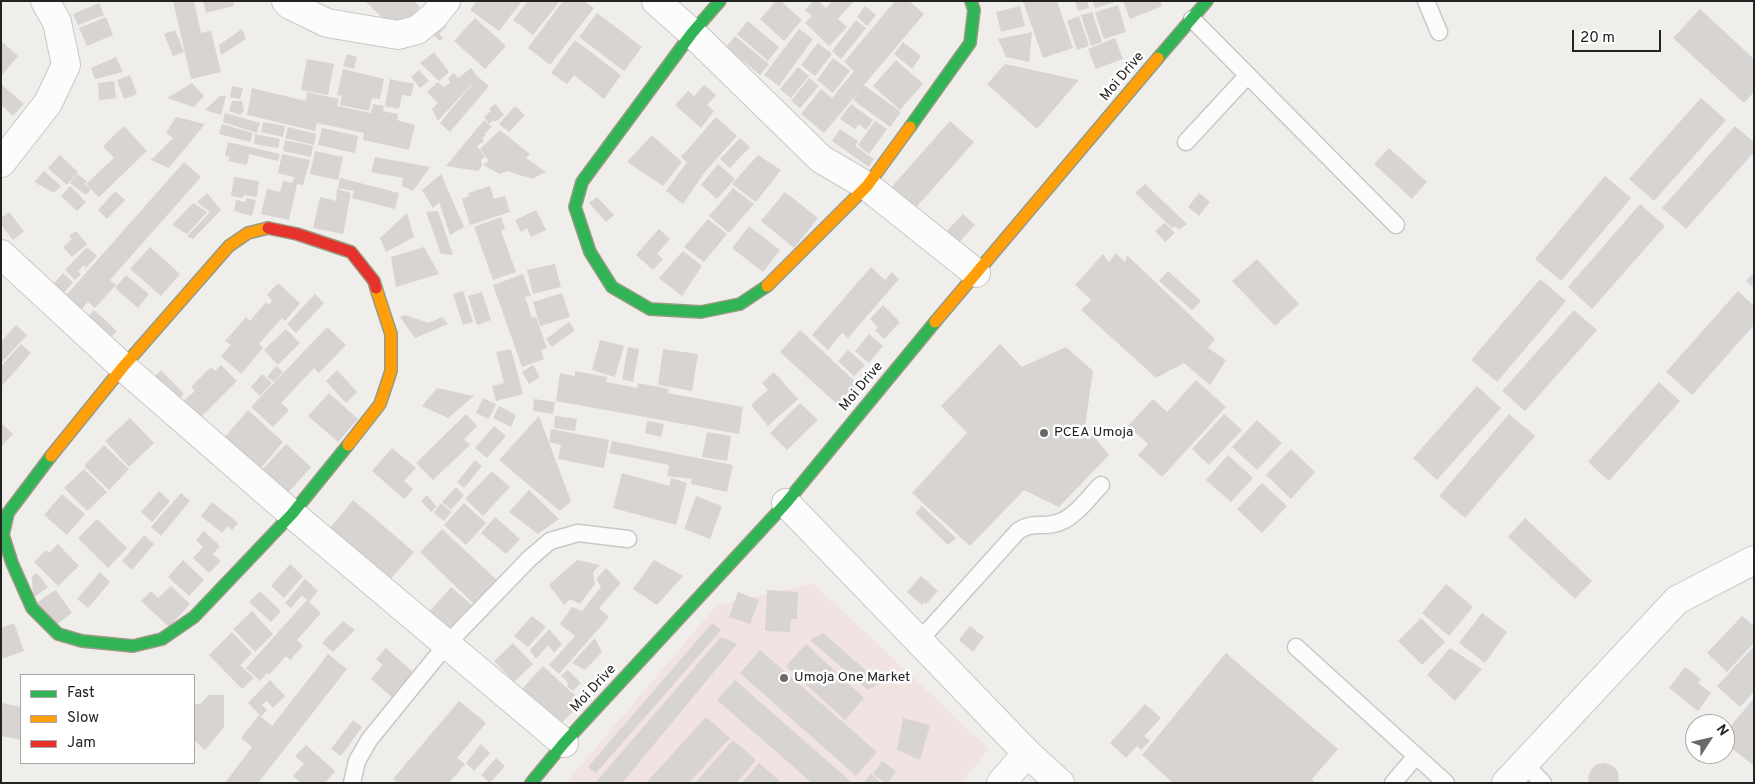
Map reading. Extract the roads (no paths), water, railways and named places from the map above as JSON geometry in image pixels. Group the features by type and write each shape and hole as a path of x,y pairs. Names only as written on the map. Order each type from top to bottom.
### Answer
{"street":[{"path":"1,163 48,103 66,65 58,22 45,1"},
{"path":"286,1 290,5 328,23 398,35 417,30 434,16 446,1"},
{"path":"656,1 692,33 821,159 867,186 976,273"},
{"path":"720,1 692,33 582,182 575,208 590,252 612,287 650,308 701,312 740,304 764,289 867,186 970,43 974,10 971,1"},
{"name":"Moi Drive","path":"531,783 564,743 786,503 976,273 1207,1"},
{"path":"268,228 297,234 351,252 374,281 391,334 391,371 380,404 292,514 194,617 162,639 133,646 82,641 58,634 32,608 12,563 4,535 8,513 40,469 123,367 229,246 248,233 268,228"},
{"path":"1,254 123,367 292,514 564,743"},
{"path":"786,503 1027,753 1060,783"},
{"path":"1515,773 1677,600 1754,560"},
{"path":"1001,783 1027,753"}],"lane":[{"path":"1426,1 1439,32"},
{"path":"1192,19 1396,225"},
{"path":"1186,142 1248,75"},
{"path":"919,641 1018,531 1033,524 1049,525 1061,522 1071,515 1100,485"},
{"path":"352,783 357,761 369,740 446,644 529,559 550,541 578,533 628,539"},
{"path":"1296,647 1446,783"},
{"path":"1393,783 1416,756"},
{"path":"1515,773 1543,783"}],"place":[{"name":"PCEA Umoja","path":"1044,433"},
{"name":"Umoja One Market","path":"784,678"}]}
